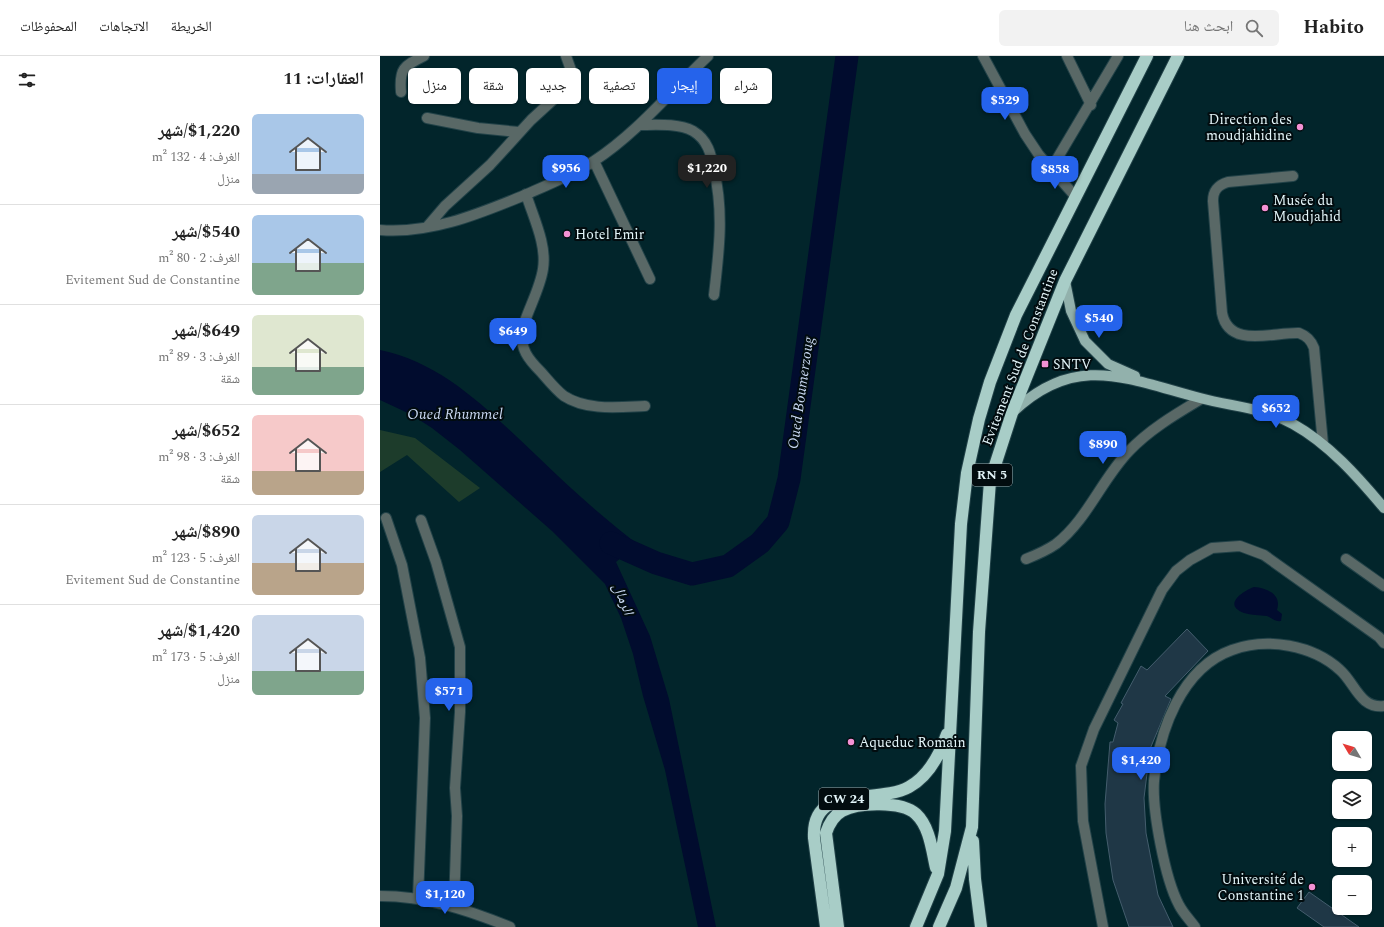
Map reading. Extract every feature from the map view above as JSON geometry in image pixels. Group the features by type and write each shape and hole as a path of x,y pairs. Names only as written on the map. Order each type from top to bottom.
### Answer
{"highway":[{"name":"Evitement Sud de Constantine","path":"916,927 938,874 945,831 961,524 967,473 979,419 990,382 1016,315 1147,56"},
{"name":"Evitement Sud de Constantine","path":"939,927 956,888 972,827 979,632 989,488 1012,413 1065,281 1178,56"},
{"name":"CW 24","path":"826,927 813,828 821,809 829,803 839,800 893,793 916,782 931,767 938,755 951,721"},
{"name":"CW 24","path":"838,927 826,833 829,824 835,816 843,810 886,804 894,804 910,809 926,827 938,874"},
{"path":"972,827 975,879 981,927"}],"main road":[{"path":"1065,281 1071,311 1086,341 1108,364 1151,383 1201,399 1247,407 1268,413 1294,425 1323,444 1368,489 1384,508"},
{"path":"1012,413 1030,396 1049,384 1070,377 1092,374 1151,383"}],"street":[{"path":"401,92 401,73 404,67 424,56"},
{"path":"427,227 445,206 490,165 519,132 567,87 571,70 566,56"},
{"path":"380,230 427,227 480,214 562,178 594,161 638,125 708,56"},
{"path":"983,56 1025,134 1039,155 1075,196"},
{"path":"1067,56 1091,105"},
{"path":"1051,169 1091,105 1118,56"},
{"path":"427,118 478,128 519,132"},
{"path":"638,125 683,127 692,130 706,142 710,151 719,193 721,213 721,233 714,294"},
{"path":"594,161 650,279"},
{"path":"1293,176 1228,182 1218,186 1215,191 1213,201 1222,313 1224,322 1229,330 1237,335 1246,336 1299,333 1306,336 1311,341 1314,348 1323,444"},
{"path":"526,194 542,244 544,260 541,276 522,330 521,338 525,354 564,396 580,404 610,408 645,406"},
{"path":"1026,559 1055,544 1068,534 1117,465 1142,438 1171,417 1201,399"},
{"path":"386,518 402,565 420,658 425,718 418,899"},
{"path":"421,520 434,556 460,646 460,712 456,788 457,816 454,906"},
{"path":"1103,927 1083,822 1081,766 1097,722 1162,590 1176,571 1190,560 1212,548 1240,546 1264,555 1382,637"},
{"path":"1346,559 1384,586"},
{"path":"1195,927 1179,905 1170,883 1158,834 1154,782 1159,755 1168,722 1183,692 1205,664 1232,650 1262,644 1300,648 1321,655 1341,671 1363,700 1370,705 1384,706"},
{"path":"380,896 418,899 454,906 488,923 510,927"}],"green space":[{"path":"380,430 415,438 480,488 459,502 407,455 380,472"}],"water":[{"name":"Oued Rhummel","path":"380,350 403,356 425,366 465,391 501,422 588,503 643,548 634,562 623,556 616,562 650,636 669,699 716,927 698,927 665,770 643,696 633,654 621,618 605,584 552,531 460,450 432,428 410,414 380,400"},
{"path":"1254,587 1268,590 1275,596 1278,604 1277,610 1282,614 1281,621 1267,616 1244,613 1238,610 1235,606 1237,598"}],"building":[{"path":"1187,629 1208,651 1165,696 1171,699 1150,749 1144,798 1146,833 1158,895 1173,927 1129,927 1113,880 1106,833 1105,804 1110,742 1113,742 1118,723 1114,720 1123,704 1121,703 1141,666 1147,670"},
{"path":"1309,892 1332,908 1332,915 1342,915 1359,927 1324,927 1297,908"}],"waterway":[{"name":"Oued Boumerzoug","path":"611,543 656,563 692,574 728,566 760,543 778,522 789,479 847,56"}],"place":[{"name":"Direction des moudjahidine","path":"1300,127"},
{"name":"Musée du Moudjahid","path":"1265,208"},
{"name":"Hotel Emir","path":"567,234"},
{"name":"SNTV","path":"1045,364"},
{"name":"Aqueduc Romain","path":"851,742"},
{"name":"Université de Constantine 1","path":"1312,887"}],"water label":[{"name":"الرمال","path":"623,599"}]}
